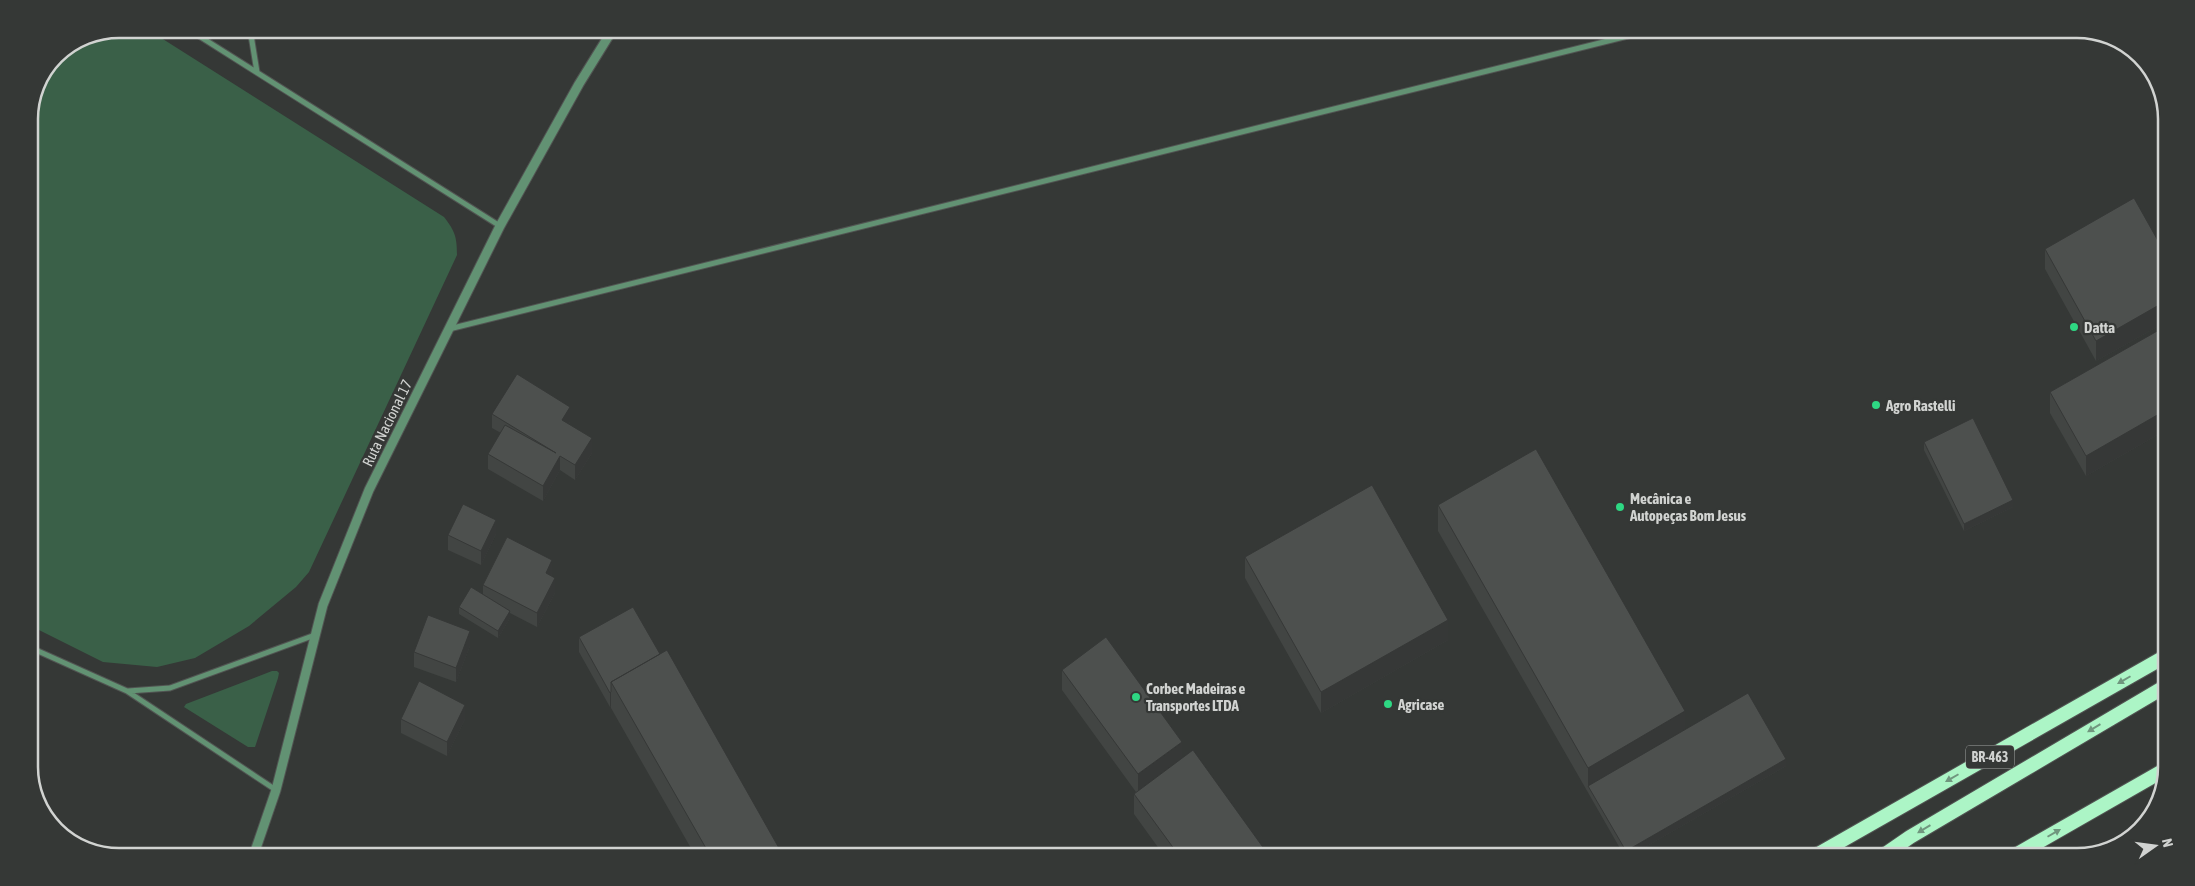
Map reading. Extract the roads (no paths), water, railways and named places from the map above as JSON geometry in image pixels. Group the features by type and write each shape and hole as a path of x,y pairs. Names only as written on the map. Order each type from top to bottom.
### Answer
{"highway":[{"name":"BR-463","path":"1829,848 2158,661"},
{"path":"1894,848 2158,691"},
{"path":"2028,848 2157,774"}],"street":[{"path":"202,38 500,226"},
{"path":"251,38 257,72"},
{"name":"Ruta Nacional 17","path":"256,848 276,790 323,605 369,490 500,226 579,84 607,38"},
{"path":"449,329 1620,38"},
{"path":"128,691 170,688 316,634"},
{"path":"38,651 128,691 276,790"}],"place":[{"name":"Datta","path":"2074,327"},
{"name":"Agro Rastelli","path":"1876,405"},
{"name":"Mecânica e Autopeças Bom Jesus","path":"1620,507"},
{"name":"Corbec Madeiras e Transportes LTDA","path":"1136,697"},
{"name":"Agricase","path":"1388,704"}]}
